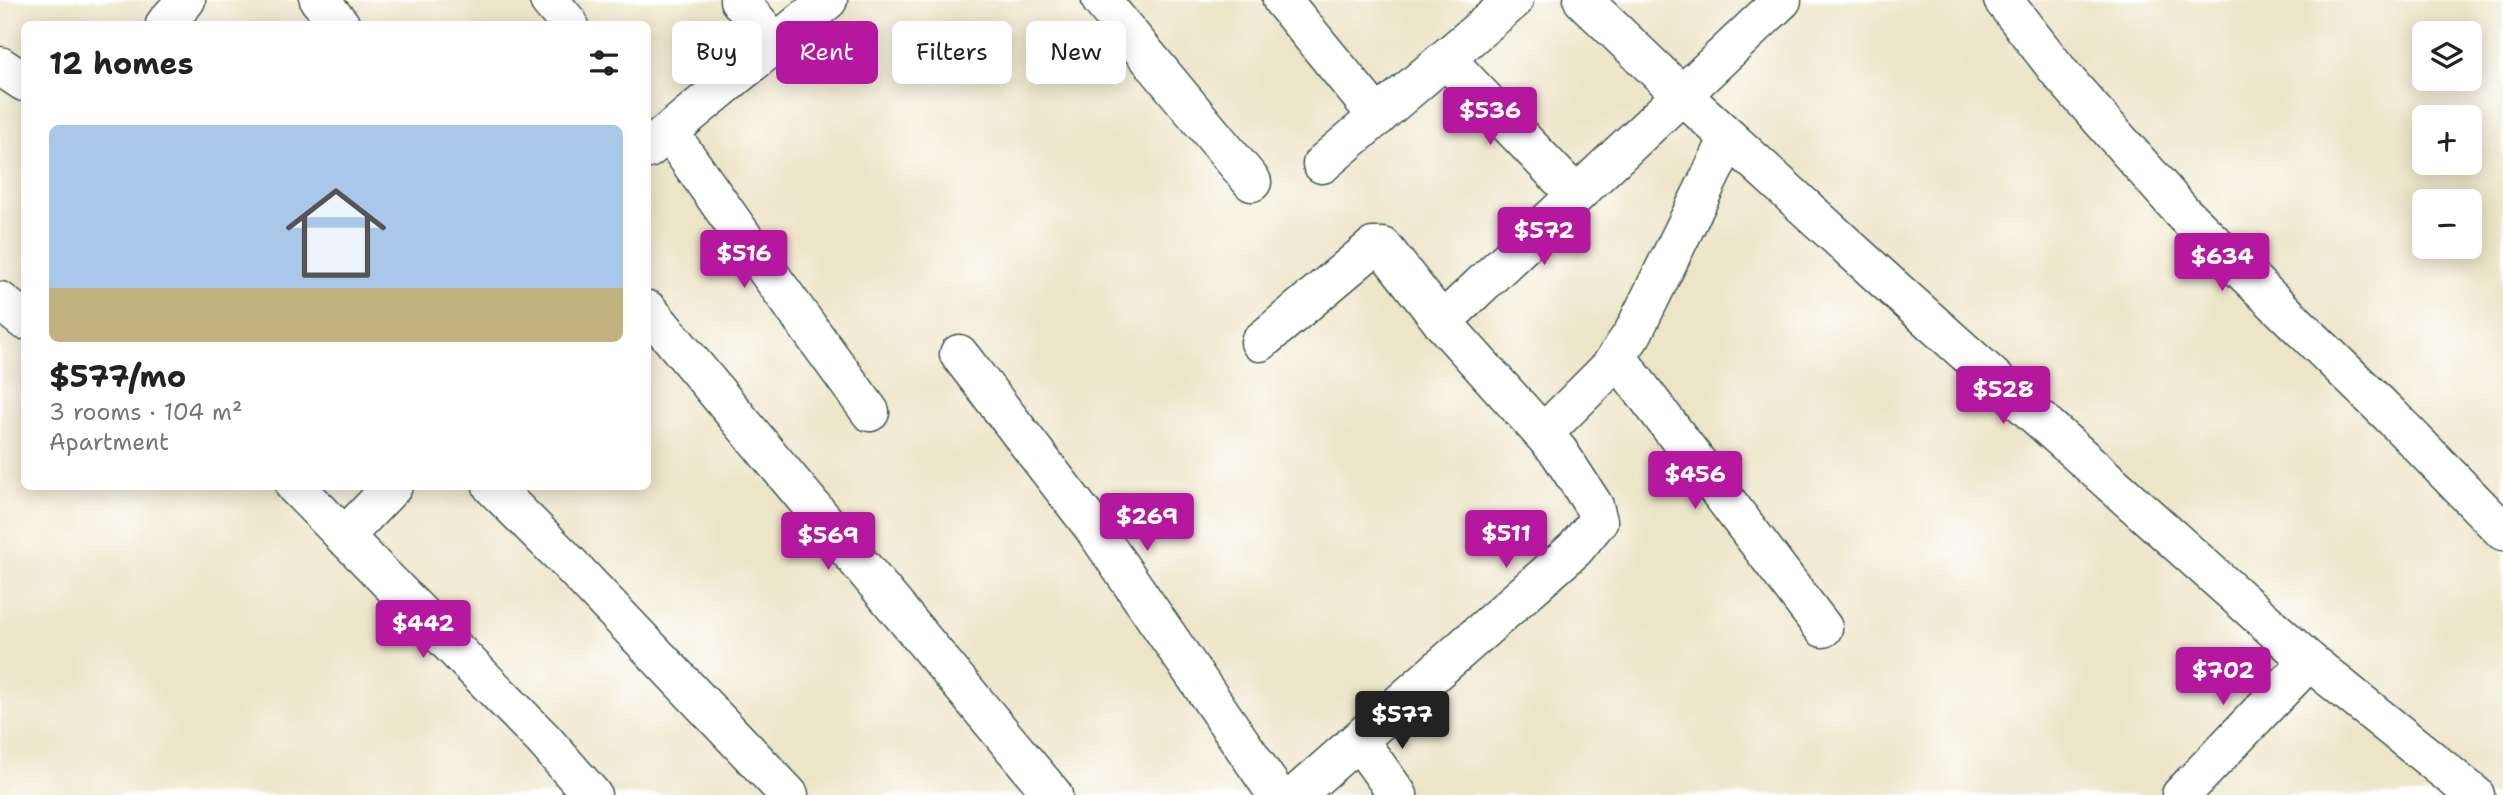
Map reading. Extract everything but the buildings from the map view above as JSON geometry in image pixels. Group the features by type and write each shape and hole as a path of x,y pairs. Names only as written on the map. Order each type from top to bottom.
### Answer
{"street":[{"path":"168,21 186,0"},
{"path":"319,0 337,21"},
{"path":"549,0 566,21"},
{"path":"739,0 775,43"},
{"path":"828,0 656,135 768,272 870,412"},
{"path":"1282,0 1378,117"},
{"path":"1322,164 1514,0"},
{"path":"1583,0 1729,138 2309,661 2474,795"},
{"path":"1443,322 1782,0"},
{"path":"2003,0 2060,73 2183,213 2390,415 2503,531"},
{"path":"1119,6 1252,182"},
{"path":"1446,59 1576,195"},
{"path":"0,66 21,80"},
{"path":"1543,434 1609,368 1633,333 1729,138"},
{"path":"1260,342 1373,247 1383,247 1443,322 1559,452 1594,506 1598,521 1575,549 1296,795"},
{"path":"0,302 21,318"},
{"path":"651,314 1053,795"},
{"path":"959,354 1092,526 1277,795"},
{"path":"1617,357 1823,628"},
{"path":"299,490 544,740 592,795"},
{"path":"344,537 389,490"},
{"path":"496,490 789,795"},
{"path":"2181,795 2309,661"},
{"path":"1359,741 1398,795"}]}
